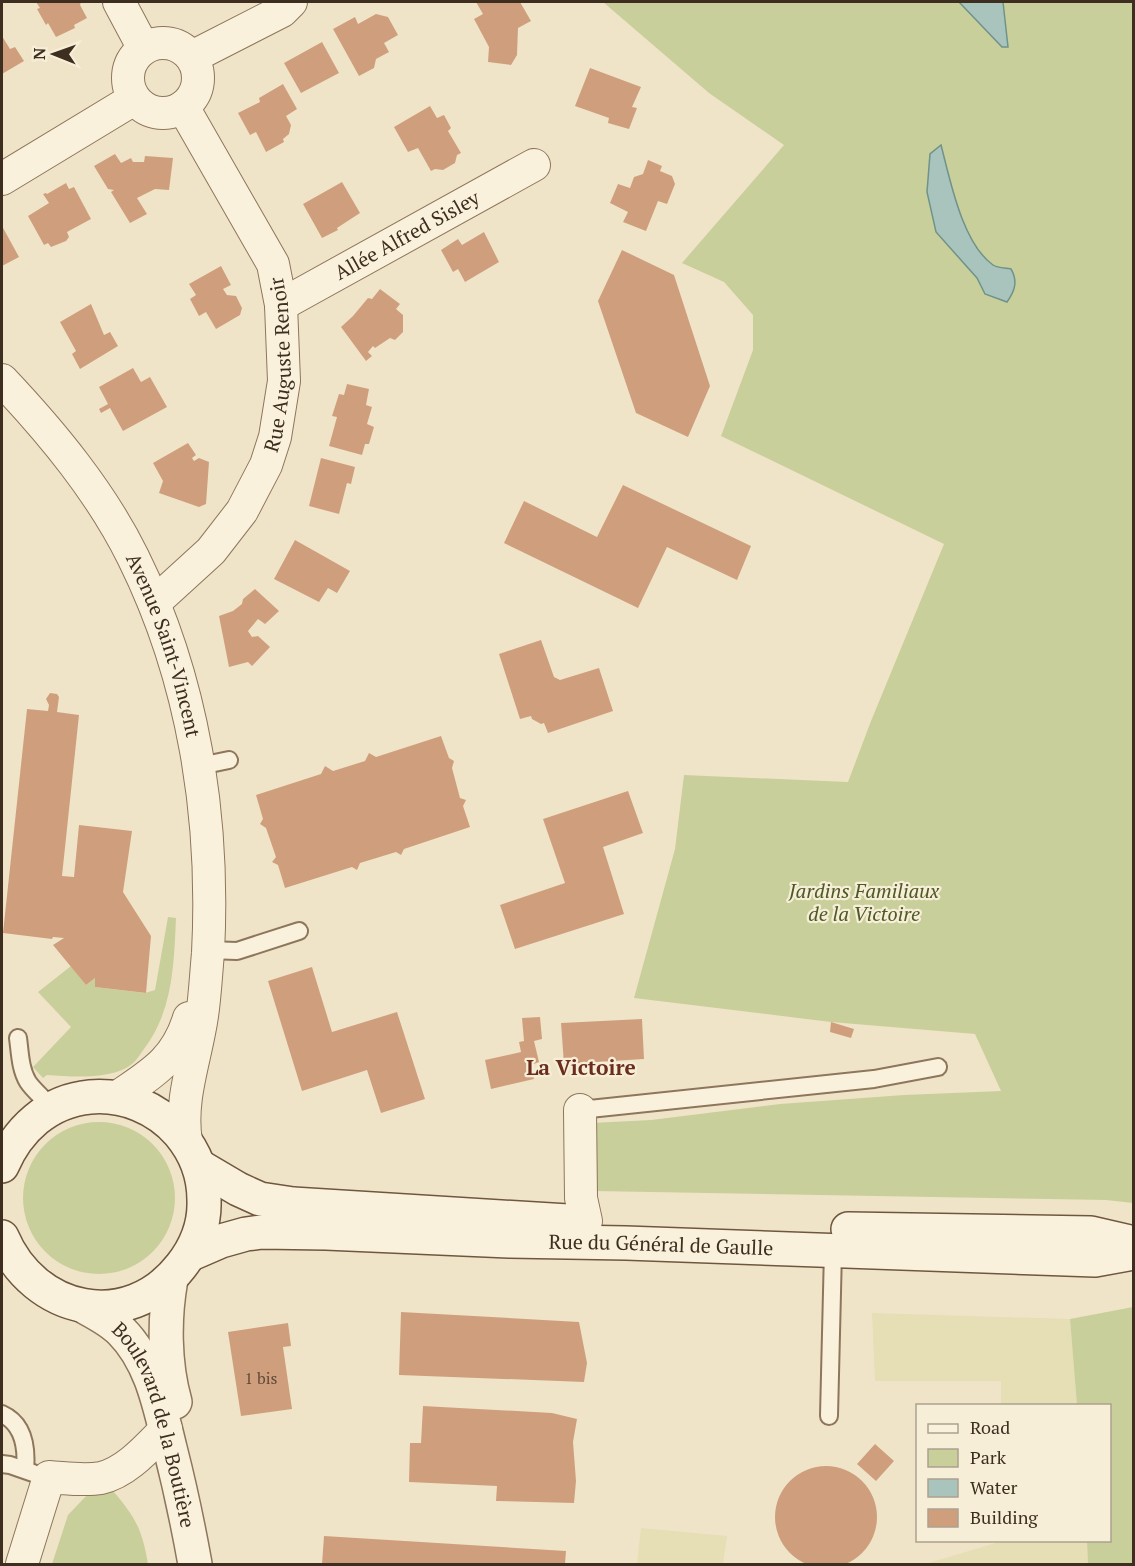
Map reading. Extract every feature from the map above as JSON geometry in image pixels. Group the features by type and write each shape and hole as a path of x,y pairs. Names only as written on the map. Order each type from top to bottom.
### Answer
{"main road":[{"name":"Rue du Général de Gaulle","path":"4,1156 20,1134 51,1108 81,1098 116,1098 136,1103 155,1112 172,1125 192,1153 245,1192 260,1198 293,1204 583,1210 933,1231 1091,1233 1134,1243"},
{"name":"Boulevard de la Boutière","path":"192,1153 204,1188 204,1211 200,1233 167,1299 168,1363 199,1498 211,1564"},
{"name":"Rue du Général de Gaulle","path":"83,1306 102,1307 130,1302 156,1290 181,1267 221,1241 262,1232 1095,1260 1134,1252"},
{"path":"2,1237 18,1268 32,1282 47,1293 83,1306"},
{"name":"Boulevard de la Boutière","path":"83,1306 105,1318 126,1338 147,1369 166,1429 195,1564"}],"street":[{"path":"119,2 143,47"},
{"path":"192,57 282,11 291,2"},
{"path":"161,42 170,43 178,45 192,57 199,75 195,93 183,107 166,113 148,111 135,99 127,81 130,62 143,47 161,42"},
{"path":"2,178 135,99"},
{"name":"Rue Auguste Renoir","path":"154,603 211,551 242,511 266,465 274,437 284,381 281,304 273,264 183,107"},
{"name":"Allée Alfred Sisley","path":"281,304 534,165"},
{"name":"Avenue Saint-Vincent","path":"2,380 45,425 79,471 133,556 160,615 182,687 214,763 208,850 210,901 208,952 202,1016 182,1120 192,1153"},
{"name":"Avenue Saint-Vincent","path":"116,1098 171,1056 186,1028 208,952"},
{"path":"580,1110 583,1210"},
{"path":"22,1564 37,1473 82,1480 103,1478 132,1461 166,1429"}],"lane":[{"path":"208,952 237,951 299,931"},
{"path":"18,1038 21,1063 28,1082 44,1097 51,1108"},
{"path":"580,1110 874,1079 938,1067"},
{"path":"829,1416 833,1251"},
{"path":"2,1414 11,1418 23,1437 37,1473"},
{"path":"2,1464 37,1473"}],"shaded area":[{"path":"872,1313 1070,1319 1077,1404 1001,1404 1001,1381 875,1381"},
{"path":"641,1528 727,1536 723,1564 637,1564"},
{"path":"999,1542 1087,1542 1088,1564 925,1564"}],"green space":[{"name":"Jardins Familiaux de la Victoire","path":"603,2 1133,2 1133,1203 1106,1200 593,1191 591,1123 651,1120 780,1104 1001,1091 975,1034 831,1022 634,998 675,849 684,775 848,782 944,544 721,436 753,350 753,315 724,282 682,263 784,145 709,93"},
{"path":"168,917 176,918 170,986 161,1019 137,1059 114,1073 80,1077 47,1075 43,1078 33,1067 71,1027 38,992 71,966 86,985 95,978 95,987 145,993 155,990"},
{"path":"99,1122 114,1123 128,1128 153,1144 169,1169 174,1183 174,1213 169,1227 153,1252 128,1268 114,1273 99,1274 84,1273 70,1268 45,1252 29,1227 24,1213 23,1198 24,1183 29,1169 45,1144 70,1128 84,1123"},
{"path":"1133,1307 1133,1564 1088,1564 1087,1542 1111,1542 1111,1404 1077,1404 1070,1319"},
{"path":"113,1491 137,1524 148,1564 52,1564 68,1515 88,1494"}],"water":[{"path":"959,2 1003,2 1008,47 1002,47"},
{"path":"941,145 953,192 973,242 993,265 1011,269 1013,273 1015,286 1007,302 985,294 977,278 936,232 927,192 930,154"}],"building":[{"path":"36,2 81,2 80,5 87,18 74,25 75,28 56,37 48,23 46,25 37,9 40,8"},
{"path":"476,2 520,2 531,21 518,28 517,55 511,65 488,62 489,47 474,19 483,14"},
{"path":"376,14 388,17 398,35 384,43 389,52 376,59 374,68 359,76 333,29 355,17 358,24"},
{"path":"2,36 10,49 15,47 24,61 2,74"},
{"path":"322,42 339,73 301,93 284,63"},
{"path":"590,68 641,87 632,107 637,108 629,129 608,123 609,118 575,106"},
{"path":"283,84 297,109 286,116 291,125 289,134 283,139 284,142 266,152 256,132 250,135 238,113 260,102 259,98"},
{"path":"430,106 437,118 444,115 451,128 448,131 461,153 457,155 455,163 443,170 431,171 418,148 408,152 394,127"},
{"path":"115,154 121,163 131,158 133,162 144,162 145,156 173,158 169,190 155,189 137,198 147,214 130,223 111,192 114,190 108,189 94,166"},
{"path":"648,160 662,166 660,171 672,176 675,184 667,204 658,201 646,231 623,222 628,212 610,203 618,184 630,188 634,177 643,174"},
{"path":"342,182 360,213 337,228 338,230 322,238 303,204"},
{"path":"66,183 69,189 74,187 91,219 67,232 69,237 66,241 51,247 48,243 44,245 28,216 49,203 43,194"},
{"path":"2,226 19,257 2,266"},
{"path":"484,232 499,262 465,282 458,269 453,272 441,250 458,239 462,245"},
{"path":"622,250 674,275 710,386 688,437 636,413 598,301"},
{"path":"221,266 231,285 223,289 227,295 236,296 242,308 240,315 216,329 206,312 199,316 190,299 196,295 189,284"},
{"path":"380,289 400,304 396,309 403,315 403,332 395,340 390,338 375,348 373,346 368,352 372,356 366,361 341,327 368,298 372,299"},
{"path":"91,304 104,335 110,332 118,346 80,369 72,354 76,351 60,322"},
{"path":"133,368 141,382 150,377 167,407 123,431 110,408 101,413 99,409 108,404 99,387"},
{"path":"347,384 369,389 366,405 372,407 367,424 374,427 369,444 365,444 362,455 329,446 337,417 332,416 339,394 344,395"},
{"path":"188,443 196,455 192,458 194,461 199,458 209,462 206,504 199,507 159,493 163,481 153,463"},
{"path":"321,458 355,467 351,484 347,483 339,514 309,506"},
{"path":"623,485 751,546 737,580 667,547 638,608 504,543 524,501 597,537"},
{"path":"295,540 350,571 337,593 328,588 319,602 274,579"},
{"path":"255,589 279,611 265,624 258,619 248,631 252,637 258,636 270,647 252,666 248,662 229,667 219,616 233,611"},
{"path":"541,640 554,677 560,680 599,668 613,711 548,733 544,723 541,724 531,716 520,719 499,654"},
{"path":"50,693 57,694 59,697 57,712 79,715 62,876 74,877 79,825 132,831 123,892 151,936 146,993 95,987 95,978 86,985 53,945 64,938 53,937 52,939 3,933 27,709 48,711 49,705 46,699"},
{"path":"441,736 449,758 454,761 452,768 460,798 466,800 463,806 470,827 404,849 401,855 396,852 360,863 357,870 352,867 285,888 278,865 272,862 276,857 266,828 260,824 263,819 256,795 321,774 325,766 333,771 365,761 369,753 376,757"},
{"path":"628,791 643,833 603,847 624,914 515,949 500,905 565,883 543,819"},
{"path":"312,967 332,1032 397,1012 425,1099 381,1113 367,1070 302,1091 268,981"},
{"path":"540,1017 542,1039 534,1041 539,1062 531,1065 534,1079 491,1089 485,1060 521,1052 519,1042 524,1041 522,1018"},
{"path":"642,1019 644,1059 564,1064 561,1023"},
{"path":"831,1022 854,1029 851,1038 830,1032"},
{"path":"401,1312 579,1322 587,1363 584,1382 399,1375"},
{"path":"288,1323 291,1346 283,1347 292,1409 241,1416 228,1332"},
{"path":"423,1406 552,1413 577,1419 573,1442 576,1481 574,1503 496,1501 497,1486 409,1482 410,1443 421,1443"},
{"path":"875,1444 894,1461 876,1481 857,1464"},
{"path":"816,1467 836,1467 854,1475 868,1489 876,1507 876,1527 868,1545 854,1559 836,1567 816,1567 798,1559 784,1545 776,1527 776,1507 784,1489 798,1475"},
{"path":"324,1536 566,1551 565,1564 322,1564"}],"district":[{"name":"La Victoire","path":"581,1068"}]}
